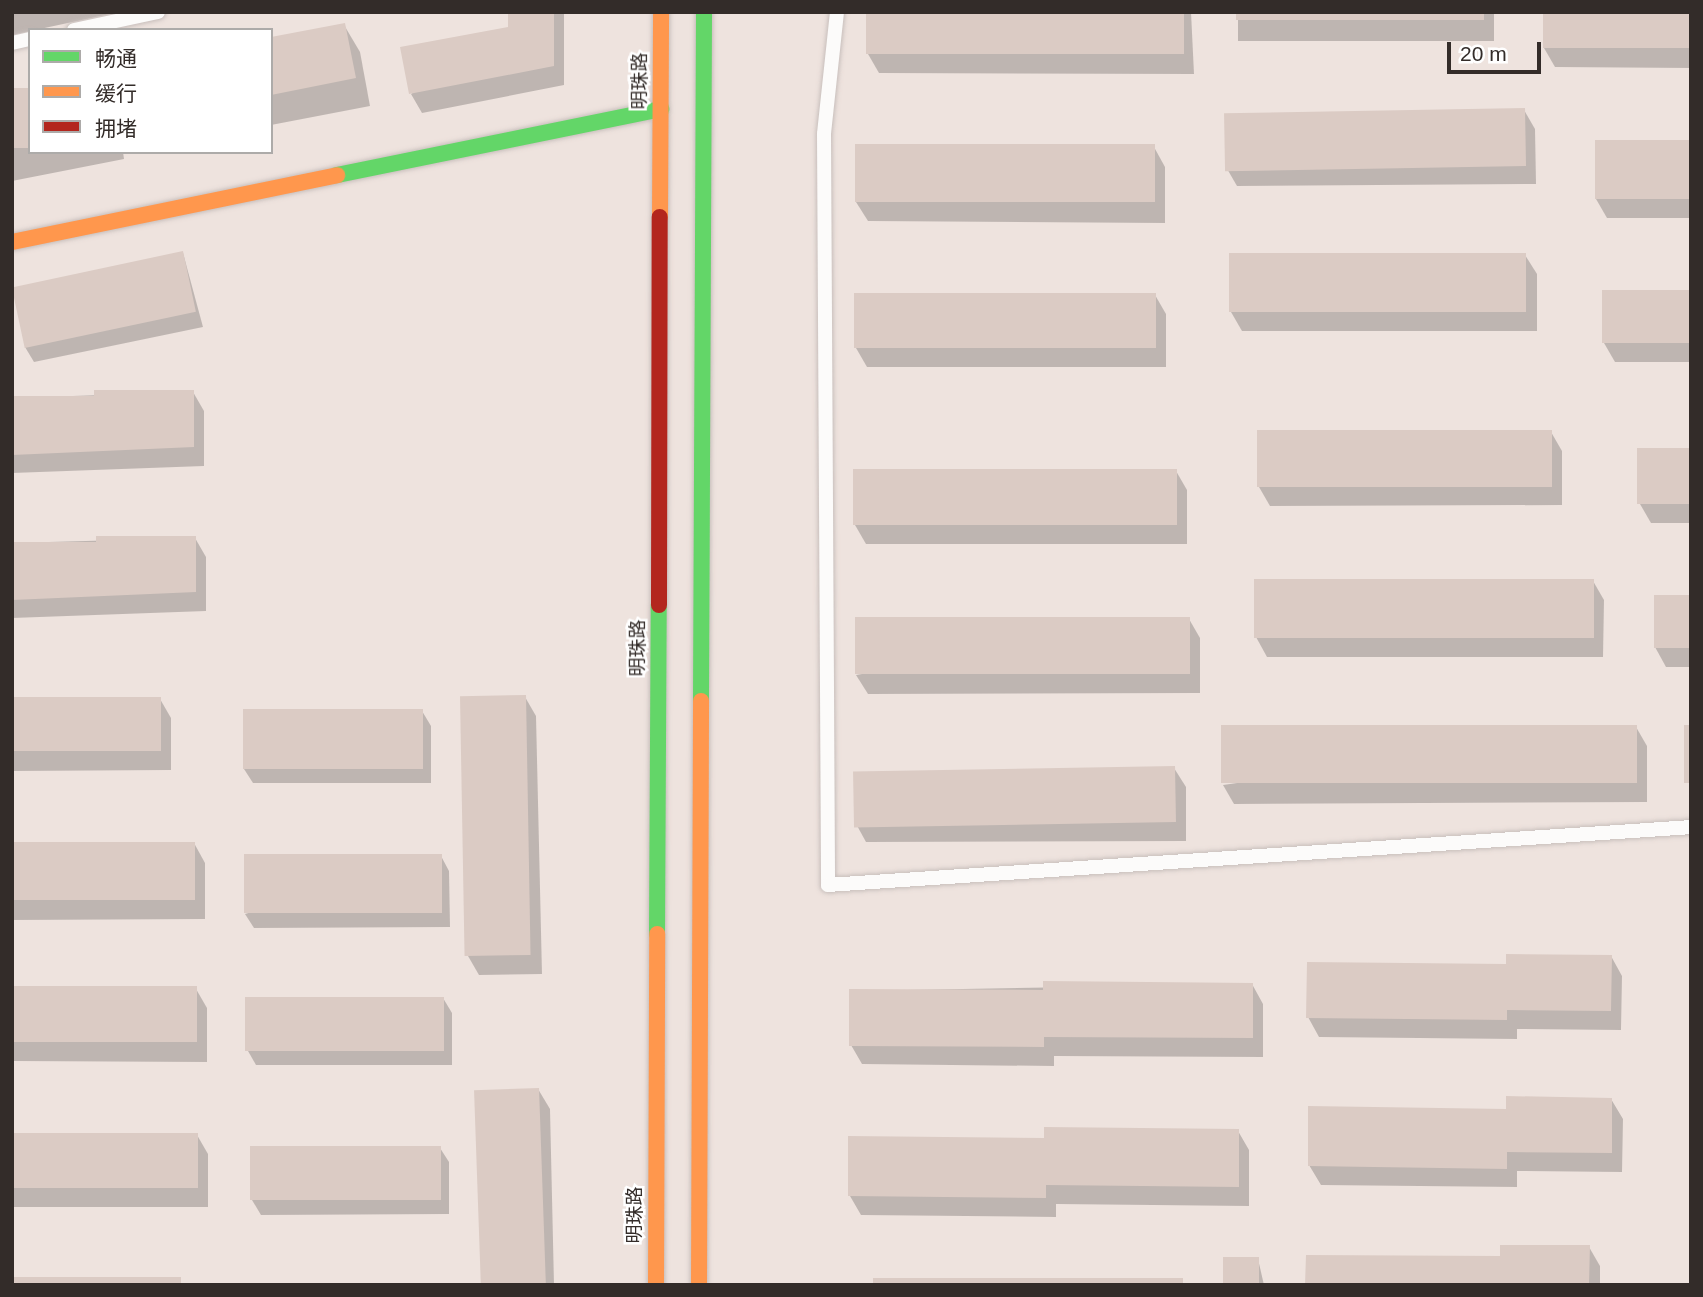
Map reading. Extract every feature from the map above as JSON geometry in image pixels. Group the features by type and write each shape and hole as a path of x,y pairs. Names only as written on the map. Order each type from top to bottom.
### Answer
{"street":[{"name":"明珠路","path":"656,1285 661,12"},
{"path":"699,1285 704,12"},
{"path":"12,243 661,109"}],"lane":[{"path":"83,28 158,12"},
{"path":"837,12 824,134 828,885 1691,827"}],"building":[{"path":"508,12 554,12 554,66 409,94 400,47 508,27"},
{"path":"866,12 1184,12 1184,54 866,54"},
{"path":"1236,12 1484,12 1484,20 1236,20"},
{"path":"1543,12 1691,12 1691,48 1543,48"},
{"path":"345,23 356,78 273,95 273,37"},
{"path":"12,88 28,88 28,148 12,148"},
{"path":"1525,108 1526,166 1225,171 1224,113"},
{"path":"1595,140 1691,140 1691,199 1595,199"},
{"path":"855,144 1155,144 1155,202 855,202"},
{"path":"183,251 196,312 25,348 12,287"},
{"path":"1229,253 1526,253 1526,312 1229,312"},
{"path":"1602,290 1691,290 1691,343 1602,343"},
{"path":"854,293 1156,293 1156,348 854,348"},
{"path":"94,390 194,390 194,447 12,455 12,396 94,396"},
{"path":"1257,430 1552,430 1552,487 1257,487"},
{"path":"1637,448 1691,448 1691,504 1637,504"},
{"path":"853,469 1177,469 1177,525 853,525"},
{"path":"96,536 196,536 196,592 12,600 12,542 96,542"},
{"path":"1254,579 1594,579 1594,638 1254,638"},
{"path":"1654,595 1691,595 1691,648 1654,648"},
{"path":"855,617 1190,617 1190,674 855,674"},
{"path":"526,695 531,955 465,956 460,696"},
{"path":"12,697 161,697 161,751 12,751"},
{"path":"243,709 423,709 423,769 243,769"},
{"path":"1221,725 1637,725 1637,783 1221,783"},
{"path":"1684,725 1691,725 1691,783 1684,783"},
{"path":"1175,766 1176,822 854,828 853,772"},
{"path":"12,842 195,842 195,900 12,900"},
{"path":"244,854 442,854 442,913 244,913"},
{"path":"1506,954 1612,955 1611,1011 1507,1010 1507,1020 1306,1018 1307,962 1506,964"},
{"path":"1043,981 1253,983 1253,1038 1044,1037 1044,1047 849,1046 849,989 1043,990"},
{"path":"12,986 197,986 197,1042 12,1042"},
{"path":"245,997 444,997 444,1051 245,1051"},
{"path":"539,1088 546,1285 481,1285 474,1090"},
{"path":"1506,1096 1612,1098 1612,1153 1507,1152 1507,1169 1308,1166 1308,1106 1506,1109"},
{"path":"1044,1127 1239,1129 1239,1187 1046,1185 1046,1198 848,1196 848,1136 1044,1138"},
{"path":"12,1133 198,1133 198,1188 12,1188"},
{"path":"250,1146 441,1146 441,1200 250,1200"},
{"path":"1500,1245 1590,1245 1589,1285 1305,1285 1306,1255 1500,1256"},
{"path":"1223,1257 1259,1257 1259,1285 1223,1285"},
{"path":"12,1277 181,1277 181,1285 12,1285"},
{"path":"873,1278 1183,1278 1183,1285 873,1285"}],"traffic: fast":[{"path":"701,701 704,12"},
{"path":"337,175 661,109"},
{"path":"657,934 659,605"}],"traffic: slow":[{"path":"660,217 661,12"},
{"path":"12,242 337,175"},
{"path":"699,1285 701,701"},
{"path":"656,1285 657,934"}],"traffic: jam":[{"path":"659,605 660,217"}]}
